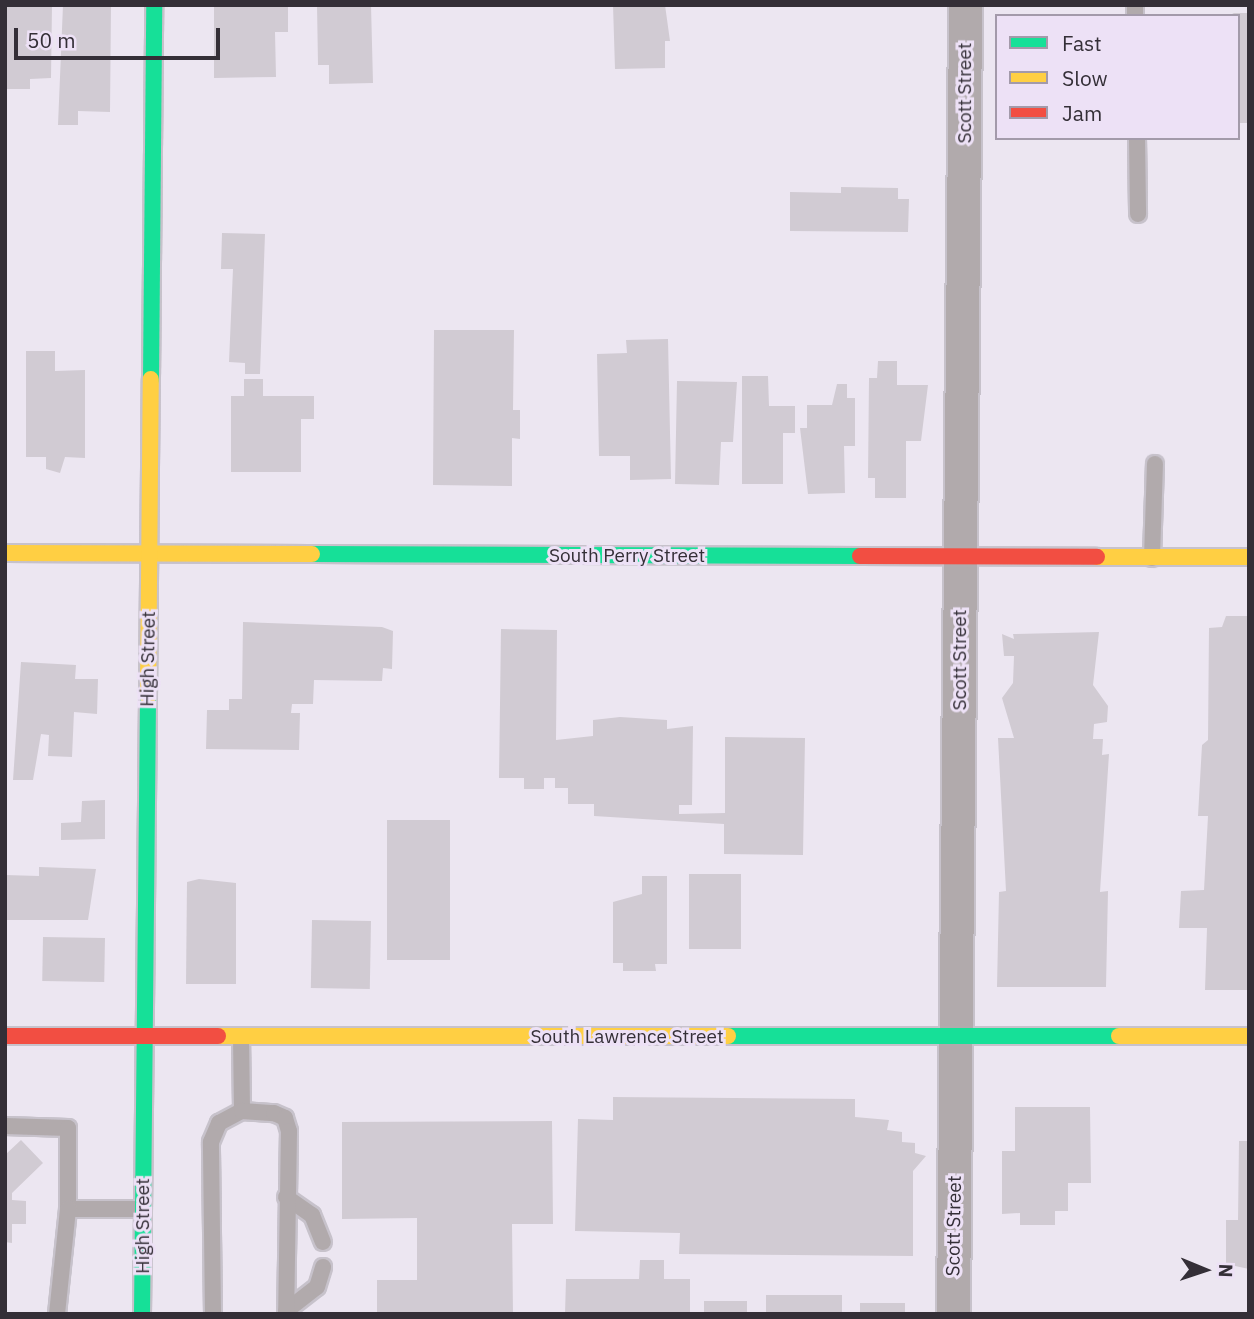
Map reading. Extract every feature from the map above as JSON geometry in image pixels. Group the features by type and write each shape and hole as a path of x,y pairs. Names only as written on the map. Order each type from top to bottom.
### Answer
{"main road":[{"name":"High Street","path":"142,1314 154,5"},
{"name":"South Perry Street","path":"5,553 1249,557"},
{"name":"South Lawrence Street","path":"5,1036 1249,1036"}],"street":[{"name":"Scott Street","path":"953,1314 965,5"}],"lane":[{"path":"1136,140 1138,214"},
{"path":"1152,558 1155,464"},
{"path":"241,1037 242,1111"},
{"path":"213,1314 211,1142 219,1123 242,1111 285,1118 286,1312"},
{"path":"5,1126 68,1128 68,1209 57,1314"},
{"path":"286,1197 312,1215 323,1242"},
{"path":"68,1209 143,1209"},
{"path":"286,1312 317,1287 323,1267"}],"building":[{"path":"5,5 52,5 51,78 30,79 30,89 6,89"},
{"path":"63,5 111,5 110,112 78,111 78,125 58,125"},
{"path":"214,5 288,5 288,32 275,32 276,77 214,78"},
{"path":"317,5 371,5 373,83 329,84 329,65 318,65"},
{"path":"613,5 665,5 670,41 665,41 665,68 615,69"},
{"path":"1232,13 1249,13 1249,123 1240,123 1240,14"},
{"path":"841,187 898,188 898,199 909,199 908,232 790,231 790,192 841,193"},
{"path":"222,233 265,234 260,374 245,374 245,363 229,362 233,269 221,269"},
{"path":"434,330 514,330 513,410 520,410 520,439 512,438 512,486 433,485"},
{"path":"668,339 671,479 630,480 630,456 599,456 597,354 627,353 626,340"},
{"path":"26,351 55,351 55,371 85,370 85,458 65,457 60,473 46,469 46,457 26,457"},
{"path":"878,361 897,361 897,385 928,385 921,441 906,441 906,498 875,498 875,478 868,478 869,378 877,378"},
{"path":"742,376 768,376 769,406 795,406 795,433 783,433 783,484 742,484"},
{"path":"244,379 263,379 263,396 314,396 314,419 301,419 301,472 231,472 231,396 244,396"},
{"path":"677,381 737,382 733,442 721,442 719,485 675,484"},
{"path":"837,384 847,384 847,398 855,398 855,446 844,446 845,493 808,494 800,428 807,428 807,405 832,405"},
{"path":"1226,616 1249,616 1249,990 1205,990 1207,928 1179,928 1181,891 1204,890 1208,816 1198,816 1202,745 1208,740 1209,628 1222,627"},
{"path":"243,622 382,627 393,631 392,669 383,668 382,681 314,680 313,704 292,704 291,713 300,713 299,750 206,749 207,710 229,710 229,699 242,699"},
{"path":"501,629 557,630 556,740 593,736 593,720 620,717 667,720 667,729 693,726 692,805 679,805 679,814 725,813 725,737 805,738 803,855 724,854 724,824 594,816 594,804 568,804 568,788 555,788 555,778 544,778 544,789 524,789 524,778 499,778"},
{"path":"1099,632 1093,685 1108,706 1107,722 1094,724 1093,739 1103,739 1102,755 1109,754 1100,892 1108,891 1106,987 997,987 999,892 1006,891 998,738 1014,738 1002,698 1013,683 1014,656 1004,656 1002,634 1014,639 1013,634"},
{"path":"21,662 76,665 75,679 98,679 97,714 74,712 72,757 48,756 49,735 41,734 33,780 13,780"},
{"path":"105,800 105,839 61,840 61,823 81,822 82,801"},
{"path":"387,820 450,820 450,960 387,960"},
{"path":"39,867 96,869 88,920 5,920 5,875 39,876"},
{"path":"689,874 741,874 741,949 689,949"},
{"path":"642,876 667,876 667,964 655,964 656,971 623,971 623,963 613,963 613,902 642,894"},
{"path":"199,879 236,883 236,984 186,984 187,882"},
{"path":"312,920 371,921 370,989 311,988"},
{"path":"43,937 105,938 104,982 42,981"},
{"path":"613,1097 855,1099 855,1117 889,1120 887,1130 902,1132 902,1142 915,1143 915,1153 926,1156 913,1171 913,1256 679,1254 680,1233 575,1231 578,1119 613,1120"},
{"path":"1015,1107 1090,1107 1091,1183 1068,1183 1068,1211 1055,1211 1055,1225 1020,1225 1020,1213 1002,1214 1002,1151 1015,1151"},
{"path":"552,1121 553,1224 512,1224 513,1314 377,1314 377,1280 417,1280 417,1218 342,1219 342,1122"},
{"path":"21,1140 43,1163 12,1193 12,1200 26,1201 26,1224 12,1224 12,1243 5,1242 5,1155"},
{"path":"1239,1141 1249,1141 1249,1269 1226,1264 1226,1220 1238,1220"},
{"path":"640,1260 664,1260 664,1279 690,1279 690,1314 565,1314 566,1279 639,1279"},
{"path":"766,1295 842,1295 842,1314 766,1314"},
{"path":"704,1301 747,1301 747,1314 704,1314"},
{"path":"860,1303 905,1303 905,1314 860,1314"}],"traffic: fast":[{"path":"151,379 154,5"},
{"path":"312,554 860,556"},
{"path":"142,1314 148,697"},
{"path":"728,1036 1119,1036"}],"traffic: slow":[{"path":"148,697 151,379"},
{"path":"5,553 312,554"},
{"path":"1097,557 1249,557"},
{"path":"218,1036 728,1036"},
{"path":"1119,1036 1249,1036"}],"traffic: jam":[{"path":"860,556 1097,557"},
{"path":"5,1036 218,1036"}]}
